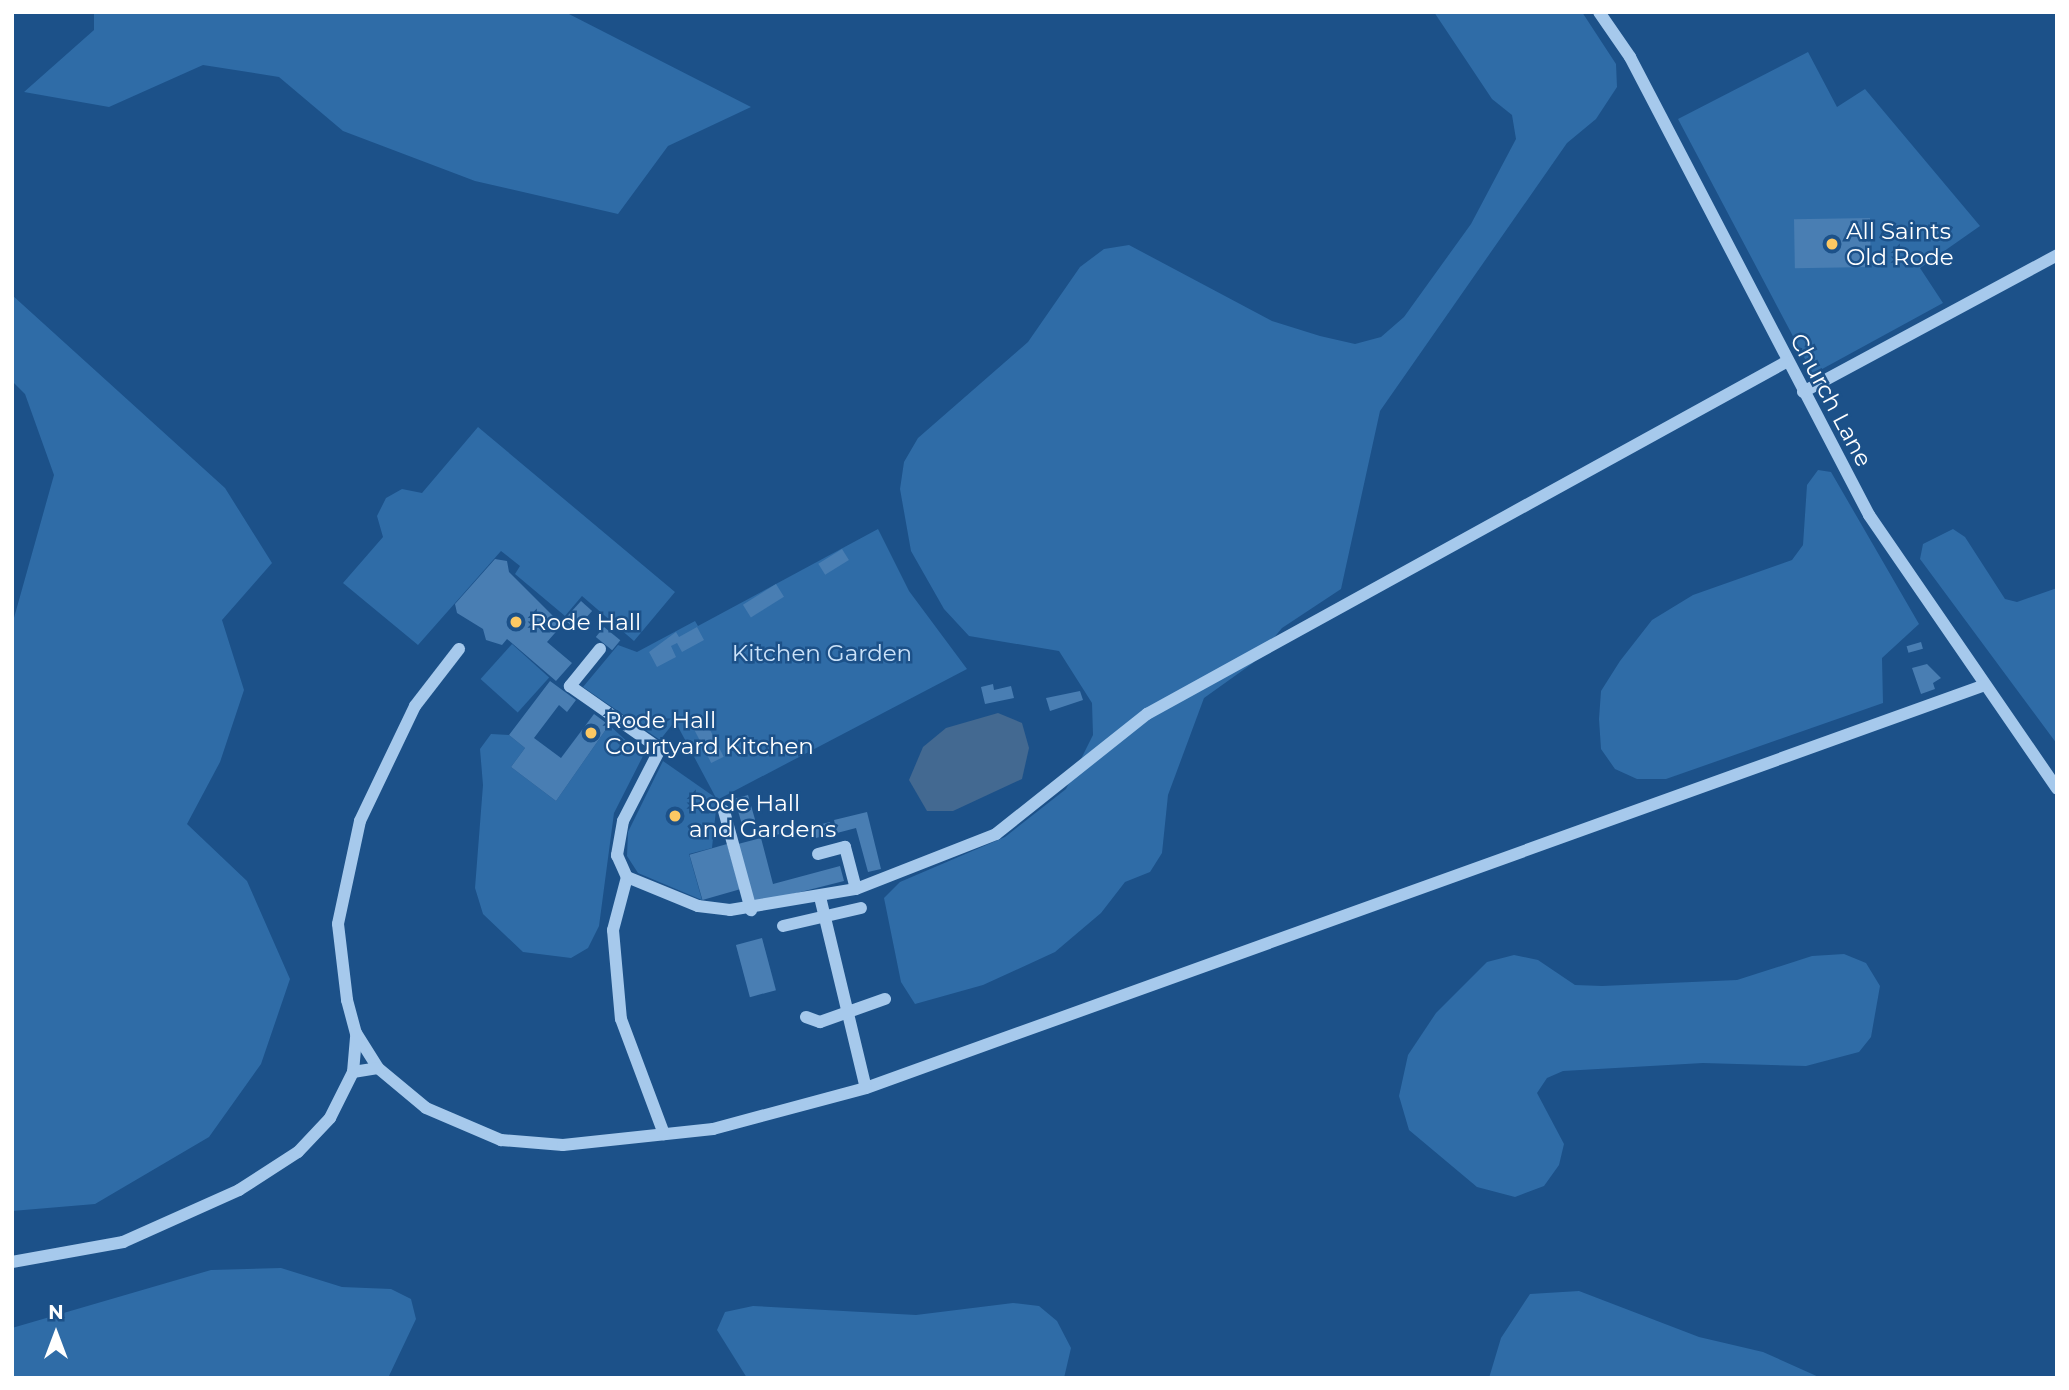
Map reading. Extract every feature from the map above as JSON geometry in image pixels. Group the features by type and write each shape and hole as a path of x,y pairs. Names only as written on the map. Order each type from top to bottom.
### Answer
{"street":[{"name":"Church Lane","path":"1599,12 1630,57 1786,362 1869,515 2057,789"},
{"path":"1803,392 2057,256"},
{"path":"627,877 698,906 751,910 856,889 996,834 1147,714 1644,435 1786,362"},
{"path":"12,1262 123,1242 239,1190 298,1152 330,1118 353,1072 356,1033 339,935 346,870 399,735 459,649"},
{"path":"600,649 570,686 660,749 623,821 617,855 627,877 613,930 621,1019 664,1135"},
{"path":"356,1033 378,1068 443,1119 501,1140 592,1144 713,1129 866,1088 1985,685"},
{"path":"724,811 751,910"},
{"path":"818,855 845,847 856,889"},
{"path":"820,897 866,1088"},
{"path":"783,926 861,908"},
{"path":"806,1017 820,1022 885,999"},
{"path":"353,1072 378,1068"}],"green space":[{"path":"94,12 565,12 751,107 668,146 618,214 475,181 343,131 279,77 203,65 109,107 24,92 94,30"},
{"path":"1434,12 1582,12 1616,64 1617,87 1596,119 1567,143 1380,411 1341,589 1282,628 1253,663 1204,698 1168,795 1162,853 1150,872 1125,882 1101,913 1055,952 983,985 915,1004 901,982 884,898 900,882 1005,837 1066,789 1093,735 1092,703 1059,651 969,636 944,609 911,551 900,489 904,462 918,438 1028,342 1080,267 1104,249 1129,245 1272,321 1355,344 1381,337 1404,317 1471,224 1516,139 1512,115 1492,99"},
{"path":"1808,52 1837,107 1865,89 1980,226 1920,268 1943,303 1813,374 1678,119"},
{"path":"12,295 225,488 272,563 222,620 244,690 220,762 187,824 247,881 290,979 261,1064 209,1137 95,1204 12,1211 12,625 54,475 25,394 12,381"},
{"path":"478,427 675,592 634,641 582,596 565,616 515,574 520,566 501,551 418,645 343,583 383,537 377,516 386,498 402,489 422,493"},
{"path":"1818,470 1831,472 1919,624 1882,658 1883,703 1666,779 1637,779 1615,769 1601,749 1599,719 1601,691 1620,661 1652,620 1693,595 1792,560 1803,545 1807,485"},
{"name":"Kitchen Garden","path":"878,529 909,591 967,669 717,800 712,848 689,854 702,900 638,873 627,856 628,832 663,761 716,798 675,721 660,740 583,687 618,645 637,652 695,621 698,626"},
{"path":"1953,529 1965,537 2005,599 2017,602 2057,588 2057,744 1920,559 1923,544"},
{"path":"512,644 549,677 518,712 481,679"},
{"path":"609,725 643,756 614,813 599,926 588,948 571,958 523,952 483,914 475,888 483,785 480,749 491,734 509,735 525,748 511,767 556,801"},
{"path":"1844,954 1866,963 1880,986 1871,1037 1859,1052 1806,1066 1703,1063 1563,1071 1547,1078 1537,1093 1564,1144 1559,1165 1544,1186 1515,1197 1477,1187 1409,1130 1399,1096 1408,1055 1436,1013 1487,962 1514,955 1538,960 1575,985 1602,986 1737,980 1812,956"},
{"path":"281,1268 342,1287 391,1289 411,1299 416,1319 388,1378 12,1378 12,1328 211,1270"},
{"path":"1579,1291 1699,1337 1763,1352 1821,1378 1489,1378 1501,1338 1530,1294"},
{"path":"1013,1303 1039,1306 1057,1321 1071,1348 1064,1378 747,1378 717,1330 725,1312 753,1306 916,1315"}],"shaded area":[{"path":"998,713 1022,723 1029,748 1022,779 953,811 927,811 909,780 923,747 946,728"}],"building":[{"name":"All Saints Old Rode","path":"1870,218 1871,267 1795,268 1794,219"},
{"path":"842,549 849,560 825,575 818,564"},
{"name":"Rode Hall","path":"495,559 507,561 509,572 562,625 547,642 572,663 556,681 507,639 502,645 486,640 483,629 457,613 455,604"},
{"path":"776,584 784,597 751,617 743,605"},
{"path":"581,601 592,611 575,630 564,620"},
{"path":"604,627 620,640 612,650 596,637"},
{"path":"697,627 704,640 682,652 677,643 671,646 676,657 657,667 649,652 676,632 679,637"},
{"path":"1921,642 1923,649 1909,653 1907,646"},
{"path":"1927,664 1941,678 1933,683 1935,689 1921,694 1912,668"},
{"path":"550,681 576,700 567,712 559,705 534,738 561,758 594,714 609,725 556,801 511,767 525,748 509,735"},
{"path":"993,684 994,690 1011,686 1014,698 985,704 981,687"},
{"path":"1080,691 1083,700 1050,711 1046,698"},
{"path":"706,722 724,757 711,763 694,728"},
{"path":"748,795 755,820 742,824 735,799"},
{"path":"867,812 881,869 868,872 856,828 837,833 834,820"},
{"path":"830,822 833,834 810,839 807,828"},
{"path":"778,825 781,834 766,839 763,830"},
{"path":"761,838 773,884 840,866 844,881 753,904 738,844"},
{"path":"727,844 740,889 702,900 690,855"},
{"path":"762,938 776,990 750,997 736,945"}],"place":[{"name":"All Saints Old Rode","path":"1832,244"},
{"name":"Rode Hall","path":"516,622"},
{"name":"Rode Hall Courtyard Kitchen","path":"591,733"},
{"name":"Rode Hall and Gardens","path":"675,816"}]}
